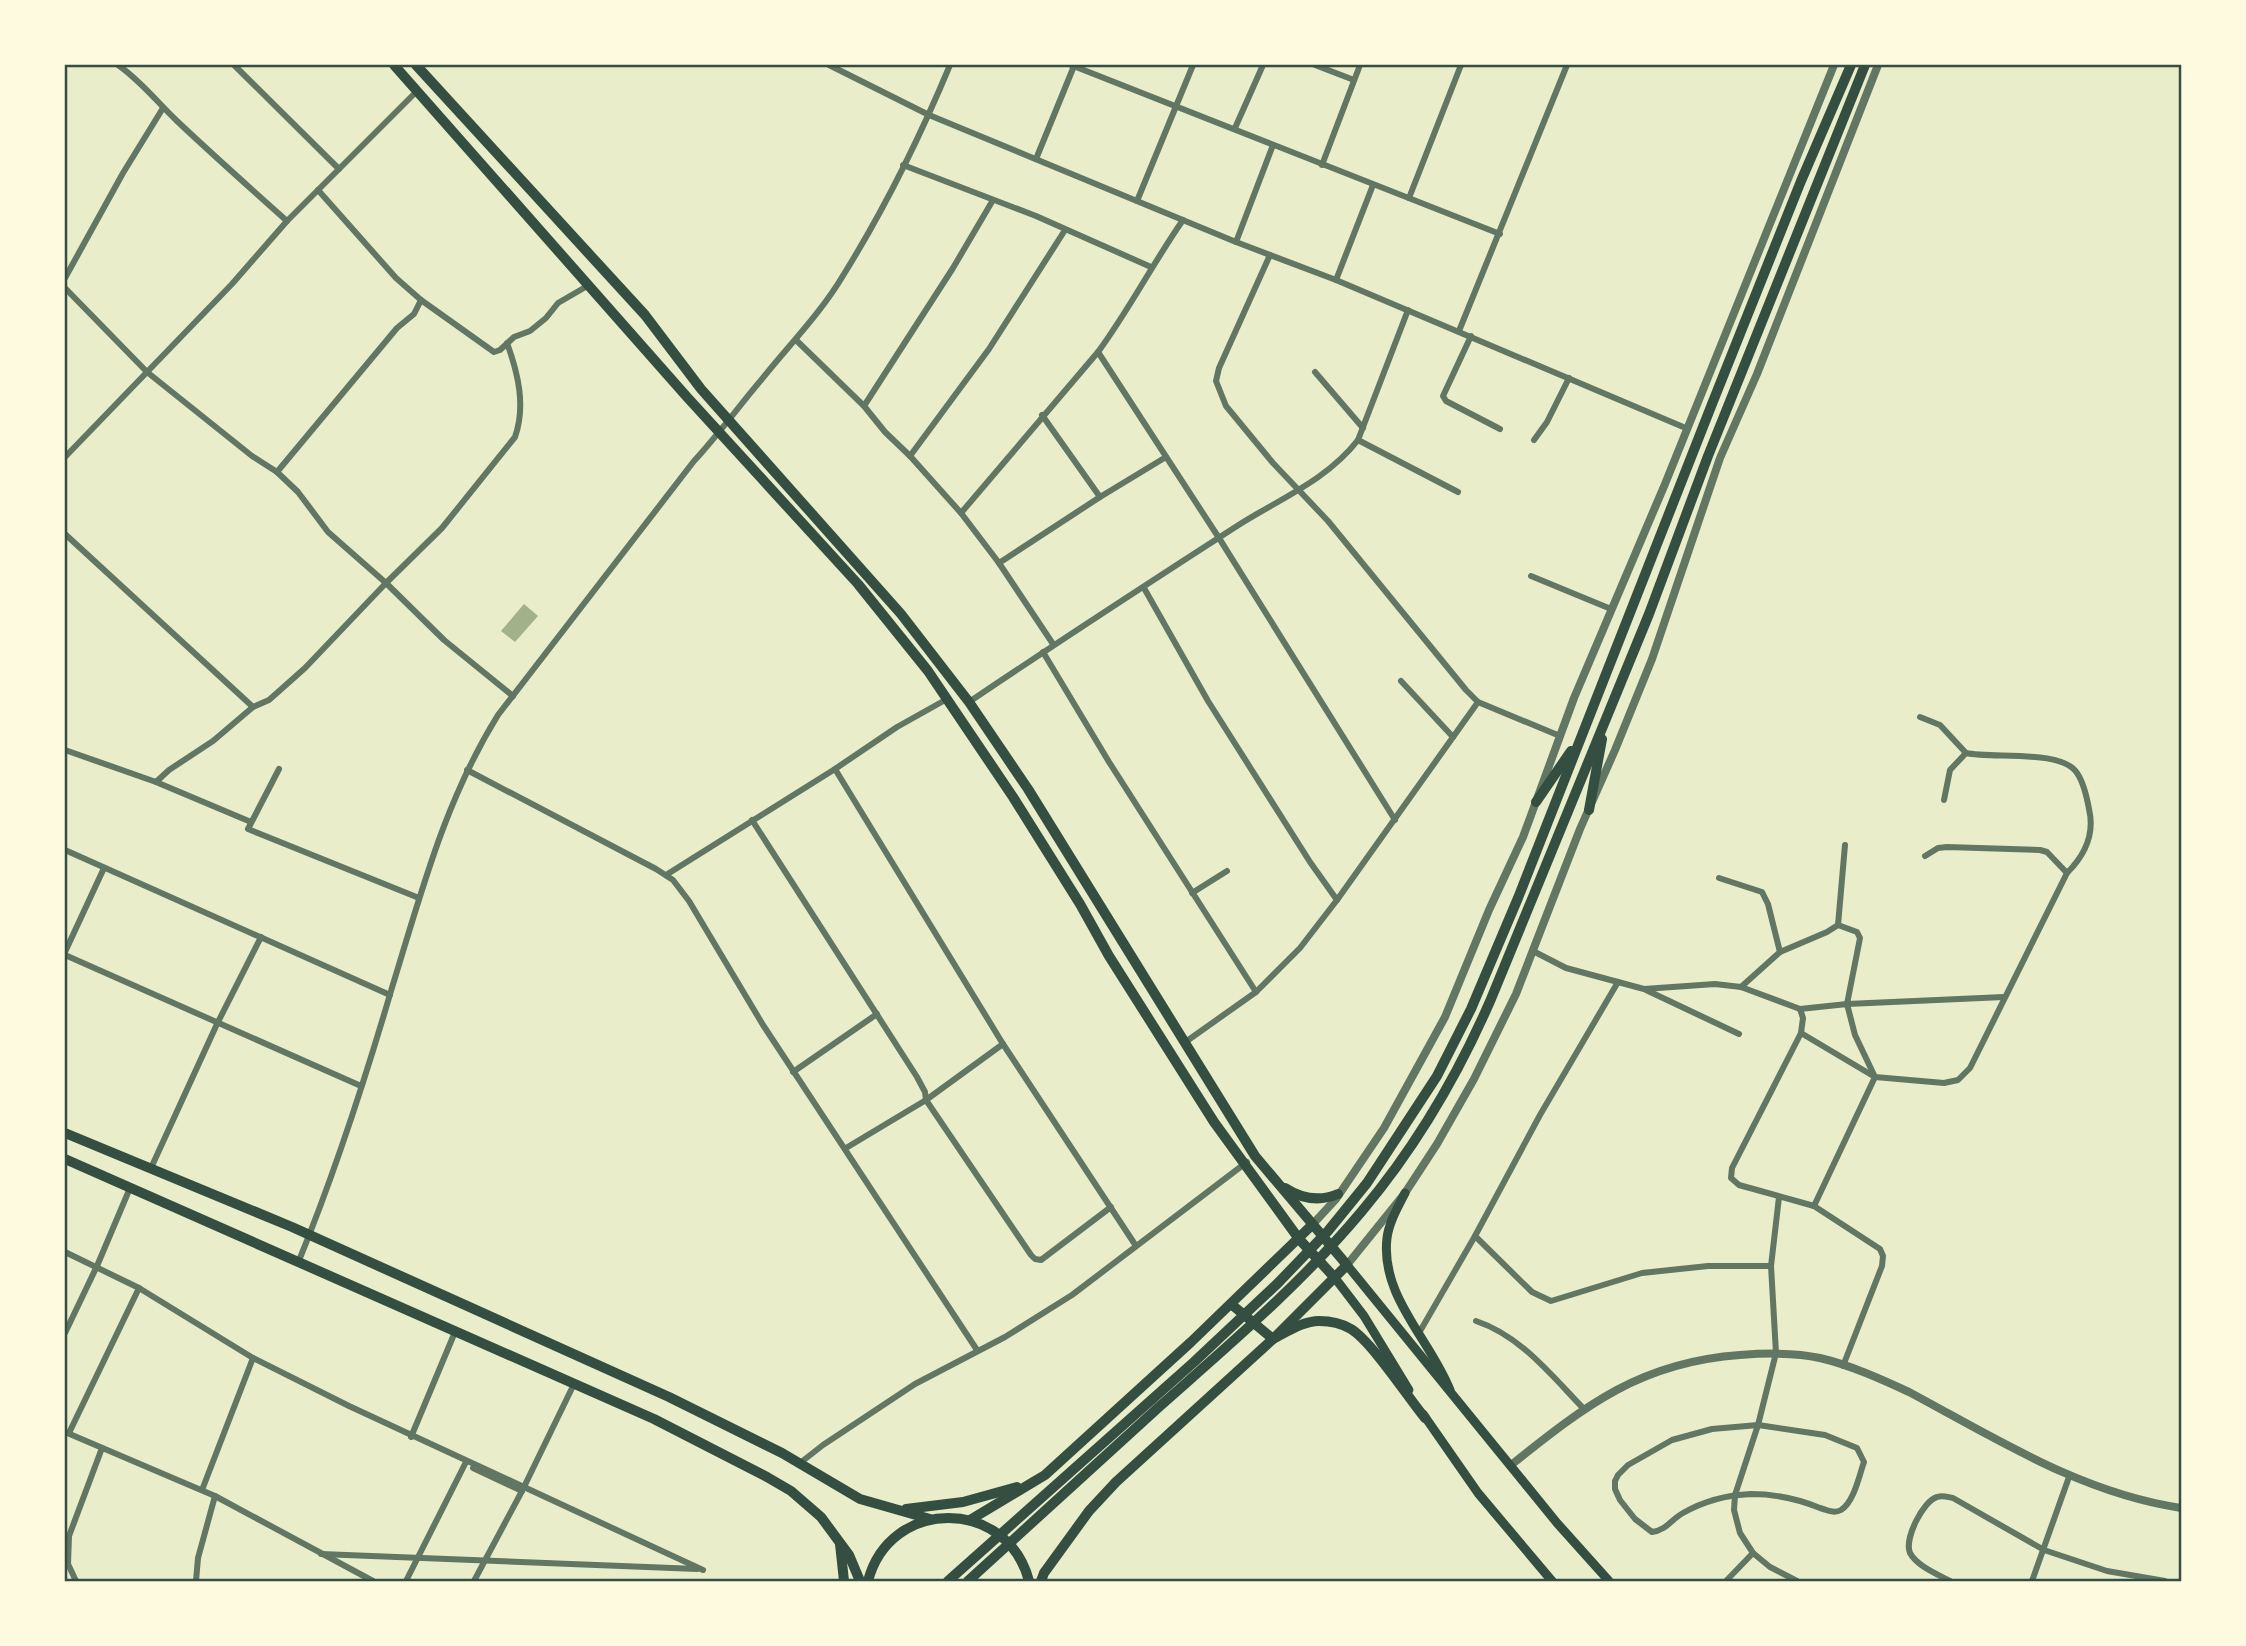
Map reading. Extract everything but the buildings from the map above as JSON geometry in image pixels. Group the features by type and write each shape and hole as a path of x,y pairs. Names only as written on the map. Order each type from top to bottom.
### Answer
{"main road":[{"path":"394,65 720,433 858,584 928,671 1013,797 1115,966 1214,1122 1299,1239 1335,1278 1364,1316 1425,1418"},
{"path":"416,65 646,315 701,389 901,614 969,702 1028,789 1255,1156 1557,1523 1609,1581"},
{"path":"948,1581 1194,1362 1278,1283 1349,1206 1390,1151 1447,1058 1471,1009 1550,819 1613,652 1801,181 1851,65"},
{"path":"968,1581 1282,1297 1384,1184 1431,1114 1477,1031 1606,719 1865,65"},
{"path":"466,144 480,134"},
{"path":"1589,810 1606,719"},
{"path":"1536,802 1584,731"},
{"path":"1013,797 1028,789"},
{"path":"1214,1122 1229,1114"},
{"path":"65,1133 310,1235 669,1396 735,1428 860,1499 930,1519"},
{"path":"65,1159 654,1419 791,1491 821,1517 849,1555 860,1581"},
{"path":"1270,1176 1292,1193 1303,1197 1321,1199 1338,1194"},
{"path":"1405,1193 1387,1237 1387,1262 1392,1285 1442,1369 1453,1398"},
{"path":"970,1520 1045,1475 1231,1304 1312,1225"},
{"path":"1041,1581 1078,1526 1116,1482 1273,1339 1347,1265"},
{"path":"1231,1304 1273,1339"},
{"path":"1273,1339 1297,1326 1317,1321 1338,1323 1353,1331 1370,1347 1478,1493 1552,1581"},
{"path":"900,1510 939,1507 984,1497 1045,1475"},
{"path":"868,1581 877,1558 891,1540 909,1527 930,1519 950,1517 970,1520 988,1527 1004,1538 1018,1553 1030,1581"},
{"path":"840,1544 844,1581"}],"street":[{"path":"118,65 142,83 163,108 287,221"},
{"path":"234,65 339,169"},
{"path":"830,65 929,116 1236,242 1336,280 1688,429"},
{"path":"298,1264 361,1086 447,814 467,770 498,715 513,695 694,461 796,340 844,275 929,116 950,65"},
{"path":"1036,159 1073,65 1500,234"},
{"path":"1137,201 1193,65"},
{"path":"1235,128 1263,65"},
{"path":"1315,65 1354,80"},
{"path":"1322,164 1360,65"},
{"path":"1409,198 1461,65"},
{"path":"1459,331 1567,66 1557,65"},
{"path":"1312,1225 1338,1194 1384,1128 1445,1017 1536,802 1611,610 1688,429 1835,65"},
{"path":"1347,1265 1405,1193 1437,1144 1499,1030 1652,659 1720,458 1878,65"},
{"path":"65,457 232,284 287,221 417,91"},
{"path":"65,278 122,173 163,108"},
{"path":"1236,242 1273,145"},
{"path":"904,165 1036,216 1151,267"},
{"path":"1336,280 1373,185"},
{"path":"318,190 396,278 421,300 494,352 514,337 530,331 558,303 589,285"},
{"path":"864,406 993,201"},
{"path":"961,513 1115,330 1151,267 1183,220"},
{"path":"910,456 989,349 1065,230"},
{"path":"1270,255 1222,356 1216,381 1226,406 1273,463 1301,490 1478,702 1560,736"},
{"path":"65,288 147,372 252,456 277,472 298,492 328,532 386,583 444,640 513,695"},
{"path":"277,472 397,328 414,314 421,300"},
{"path":"969,702 1053,644 1260,511 1301,490 1346,455 1363,428 1408,310"},
{"path":"1471,336 1443,396 1446,401 1500,429"},
{"path":"796,340 864,406 961,513 999,563 1053,644"},
{"path":"156,782 169,770 214,741 253,707 269,700 305,668 442,528 515,437 520,418 519,384 507,343"},
{"path":"1098,352 1219,538 1395,820"},
{"path":"1315,372 1363,428"},
{"path":"1534,440 1547,422 1569,378"},
{"path":"1042,415 1100,497"},
{"path":"1357,440 1458,492"},
{"path":"999,563 1166,457"},
{"path":"65,534 253,707"},
{"path":"1531,576 1611,610"},
{"path":"1144,588 1208,701 1337,900"},
{"path":"1043,652 1109,762 1256,992"},
{"path":"1401,681 1454,737"},
{"path":"666,875 897,727 947,699"},
{"path":"1184,1043 1256,992 1300,948 1478,702"},
{"path":"1801,1033 1875,1077 1944,1083 1958,1080 1969,1068 2067,873 2081,859 2091,828 2091,816 2077,772 2067,763 2050,759 1966,753 1940,726 1920,717"},
{"path":"65,750 156,782 251,822"},
{"path":"1944,800 1950,770 1966,753"},
{"path":"279,769 248,829 419,898"},
{"path":"835,769 1003,1044 1136,1246"},
{"path":"467,770 673,880 689,901 793,1072 846,1148 977,1350"},
{"path":"752,820 917,1077 926,1100 1035,1259 1041,1260 1111,1207"},
{"path":"1838,925 1844,845"},
{"path":"1925,856 1938,848 1947,847 2040,850 2047,852 2067,873"},
{"path":"65,850 390,995"},
{"path":"104,868 65,954 361,1086"},
{"path":"1192,893 1227,871"},
{"path":"1719,878 1762,892 1773,921 1780,952"},
{"path":"1741,988 1780,952 1838,925"},
{"path":"1838,925 1857,932 1860,938 1847,1004 1855,1035 1875,1077"},
{"path":"151,1168 217,1024 261,937"},
{"path":"1533,951 1566,968 1644,989 1739,1034"},
{"path":"1419,1333 1540,1115 1618,982"},
{"path":"1644,989 1715,984 1741,988 1800,1009 1847,1004 2004,997"},
{"path":"1800,1009 1803,1018 1801,1033 1732,1168 1731,1178 1739,1185 1814,1206 1880,1249 1883,1256 1882,1266 1843,1366"},
{"path":"793,1072 877,1014"},
{"path":"846,1148 926,1100 1003,1044"},
{"path":"1814,1206 1875,1077"},
{"path":"800,1464 830,1440 915,1384 1005,1337 1072,1295 1255,1156"},
{"path":"65,1334 130,1188"},
{"path":"1779,1197 1770,1266 1776,1353 1758,1425 1735,1495 1734,1510 1740,1533 1753,1553 1770,1567 1797,1581"},
{"path":"1475,1236 1532,1292 1551,1301 1642,1273 1708,1266 1770,1266"},
{"path":"65,1252 139,1288 253,1358 349,1406 703,1570"},
{"path":"139,1288 67,1432 215,1496 373,1581"},
{"path":"1476,1321 1496,1328 1514,1339 1584,1409"},
{"path":"410,1438 455,1332"},
{"path":"1511,1465 1584,1409 1629,1382 1655,1371 1685,1362 1725,1356 1776,1353 1820,1358 1909,1391 2069,1477 2112,1493 2181,1508"},
{"path":"202,1490 253,1358"},
{"path":"474,1581 574,1384"},
{"path":"1758,1425 1825,1435 1857,1448 1864,1462 1844,1508 1838,1512 1766,1494 1735,1495 1700,1505 1683,1513 1661,1531 1652,1532 1635,1519 1620,1500 1615,1481 1628,1465 1672,1440 1712,1429 1758,1425"},
{"path":"410,1438 522,1491"},
{"path":"410,1438 703,1570"},
{"path":"76,1581 68,1574 69,1536 102,1448"},
{"path":"406,1581 465,1464"},
{"path":"2032,1581 2069,1477"},
{"path":"196,1581 198,1558 215,1496"},
{"path":"1950,1581 1914,1559 1908,1549 1911,1533 1919,1516 1935,1497 1953,1498 2044,1550 2107,1571 2165,1581"},
{"path":"321,1553 703,1570"},
{"path":"1726,1581 1753,1553"}],"shaded area":[{"path":"524,604 538,616 515,642 501,631"}]}
